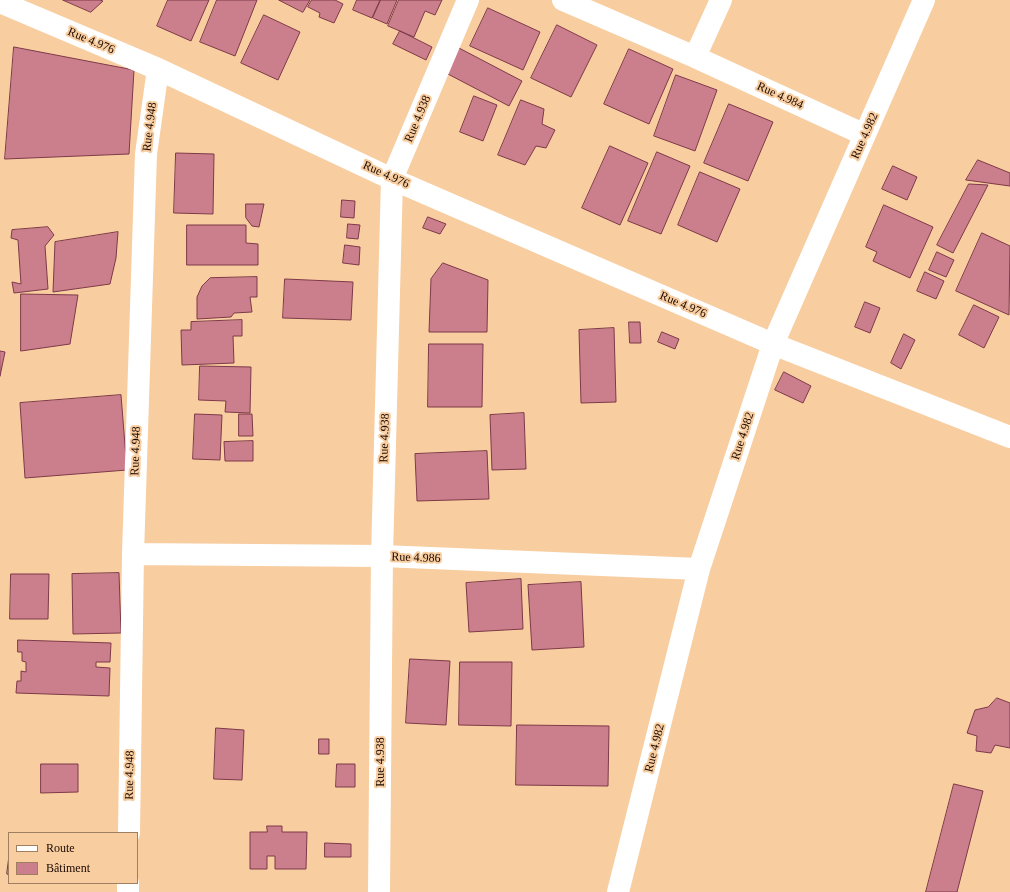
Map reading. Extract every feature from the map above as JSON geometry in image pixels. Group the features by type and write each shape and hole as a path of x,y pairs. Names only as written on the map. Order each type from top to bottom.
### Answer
{"street":[{"name":"Rue 4.938","path":"380,892 382,556 392,179 468,0"},
{"name":"Rue 4.984","path":"564,0 865,135"},
{"path":"694,57 721,0"},
{"name":"Rue 4.982","path":"618,892 698,569 773,344 924,0"},
{"name":"Rue 4.976","path":"0,2 158,69 392,179 773,344 1010,437"},
{"name":"Rue 4.948","path":"129,832 133,554 146,154 158,69"},
{"name":"Rue 4.986","path":"133,554 382,556 698,569"}],"building":[{"path":"63,0 100,0 103,1 91,12"},
{"path":"168,0 209,0 191,41 157,26"},
{"path":"217,0 257,0 235,56 200,42"},
{"path":"279,0 310,0 303,12"},
{"path":"312,0 335,0 343,4 334,23 319,17 320,13 308,7"},
{"path":"357,0 380,0 372,18 353,10"},
{"path":"381,0 397,0 387,24 373,18"},
{"path":"399,0 442,0 435,15 425,11 414,37 388,26"},
{"path":"488,8 540,32 523,70 470,46"},
{"path":"264,15 300,32 278,80 241,63"},
{"path":"557,25 597,45 571,97 531,78"},
{"path":"400,31 432,47 426,60 393,44"},
{"path":"14,47 134,70 129,154 5,159"},
{"path":"459,48 522,81 509,106 446,73"},
{"path":"629,49 673,69 649,124 604,104"},
{"path":"676,75 717,90 695,151 654,136"},
{"path":"474,96 497,105 483,141 460,132"},
{"path":"521,100 544,109 542,124 555,130 546,148 536,146 525,165 498,155"},
{"path":"729,104 773,122 748,181 704,163"},
{"path":"610,146 648,163 620,225 582,208"},
{"path":"657,152 690,166 661,234 628,221"},
{"path":"176,153 214,154 213,214 174,213"},
{"path":"978,160 1010,173 1010,186 966,180"},
{"path":"893,166 917,177 907,200 882,189"},
{"path":"700,172 740,189 717,242 678,225"},
{"path":"969,184 988,185 953,253 937,245"},
{"path":"342,200 355,201 354,218 341,217"},
{"path":"246,204 264,204 259,227 252,226 246,218"},
{"path":"884,205 933,227 910,278 873,261 877,252 866,247"},
{"path":"428,217 446,224 440,234 423,228"},
{"path":"348,224 360,225 358,239 347,238"},
{"path":"187,225 246,225 246,243 258,244 258,265 187,265"},
{"path":"48,227 54,235 45,246 48,289 14,293 12,282 21,284 18,240 11,238 12,230"},
{"path":"118,232 116,258 110,284 53,292 55,242"},
{"path":"982,233 1010,246 1009,315 956,291"},
{"path":"345,245 360,247 359,265 343,263"},
{"path":"937,252 954,260 946,277 929,270"},
{"path":"443,263 488,280 487,332 429,332 431,279"},
{"path":"925,272 944,281 936,299 917,291"},
{"path":"257,277 257,297 250,297 252,312 234,313 231,317 197,319 197,297 202,286 210,278"},
{"path":"285,279 353,282 351,320 283,318"},
{"path":"21,294 78,295 70,344 21,351"},
{"path":"865,302 880,308 870,333 855,327"},
{"path":"974,305 999,317 984,348 959,335"},
{"path":"242,320 242,336 233,336 234,363 182,365 181,330 191,330 191,322"},
{"path":"629,322 640,322 641,343 630,343"},
{"path":"614,328 616,402 581,403 579,330"},
{"path":"662,332 679,339 675,349 658,342"},
{"path":"904,334 915,340 901,369 891,363"},
{"path":"429,344 483,344 482,407 428,407"},
{"path":"0,351 5,352 0,376"},
{"path":"200,366 251,367 250,413 225,412 226,401 199,400"},
{"path":"784,372 811,386 803,403 775,390"},
{"path":"121,395 127,470 25,478 20,403"},
{"path":"524,413 526,469 492,470 490,415"},
{"path":"195,414 222,415 220,460 193,459"},
{"path":"239,414 252,414 253,436 239,436"},
{"path":"253,441 253,461 225,461 224,442"},
{"path":"487,451 489,499 417,501 415,454"},
{"path":"119,573 121,633 73,634 72,574"},
{"path":"11,574 49,574 48,619 10,619"},
{"path":"521,579 523,629 469,632 466,583"},
{"path":"581,582 584,647 532,650 528,585"},
{"path":"18,640 111,643 110,662 96,662 96,667 110,668 109,696 16,693 17,681 21,681 21,671 26,672 26,662 22,661 22,652 18,652"},
{"path":"410,659 450,661 446,725 406,723"},
{"path":"460,662 512,662 511,726 459,725"},
{"path":"997,698 1010,703 1010,748 995,745 991,753 976,751 977,736 967,733 975,710 988,707"},
{"path":"517,725 609,726 608,786 516,785"},
{"path":"216,728 244,730 242,780 214,779"},
{"path":"319,739 329,739 329,754 319,754"},
{"path":"41,764 78,764 78,792 41,793"},
{"path":"337,764 355,764 355,787 336,787"},
{"path":"954,784 983,791 957,892 926,892"},
{"path":"267,826 282,826 282,832 307,832 306,869 275,869 275,856 267,856 267,869 250,869 250,832 267,832"},
{"path":"325,843 351,844 351,857 325,857"}]}
